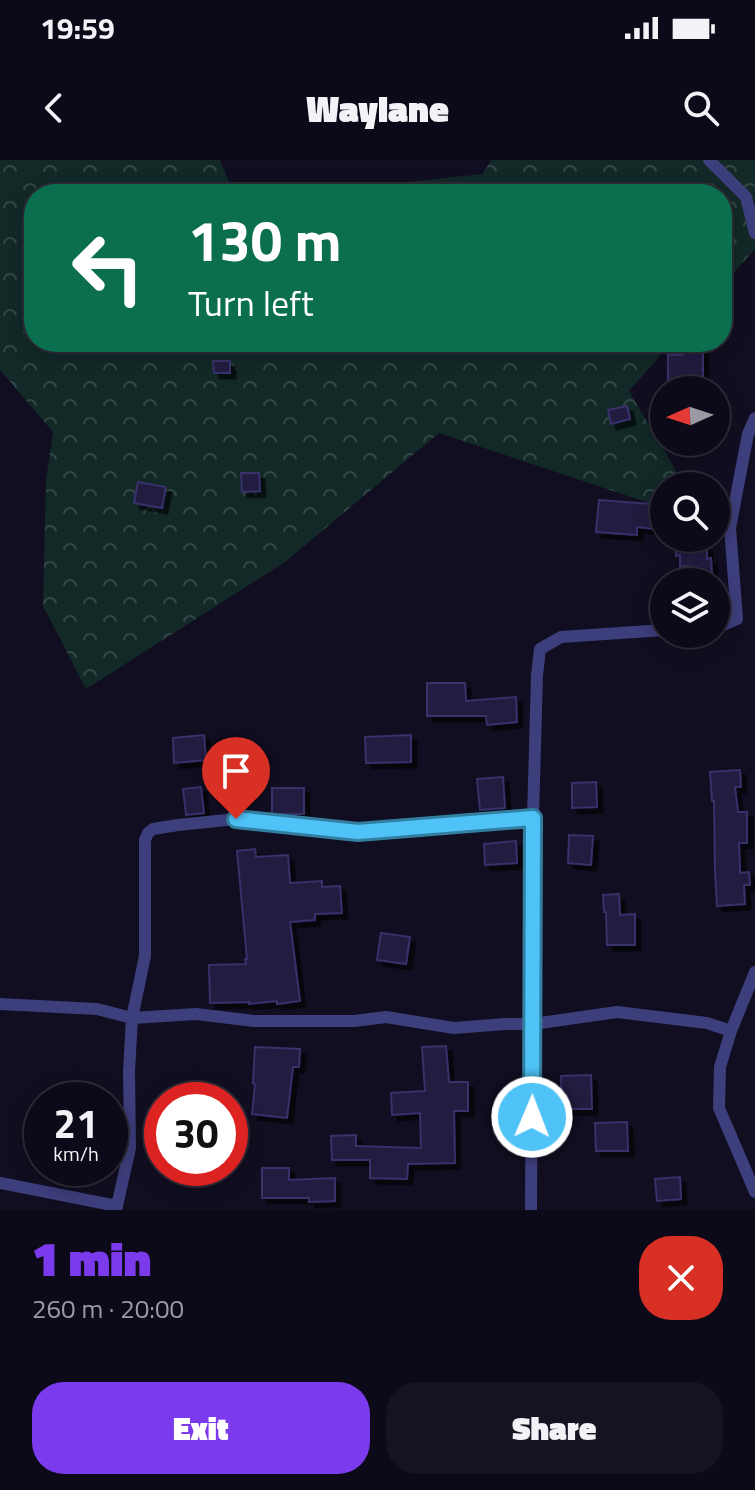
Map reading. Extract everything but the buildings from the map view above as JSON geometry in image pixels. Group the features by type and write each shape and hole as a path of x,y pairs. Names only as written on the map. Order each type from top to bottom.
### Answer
{"street":[{"path":"709,160 746,197 755,233"},
{"path":"730,622 737,619 730,528 748,434 755,418"},
{"path":"531,1210 533,818 540,649 561,637 650,631"},
{"path":"0,1183 117,1208 130,1148 132,1018 145,956 145,840 153,829 236,819 358,832 533,818"},
{"path":"755,972 720,1067 719,1108 755,1192"},
{"path":"0,1004 97,1009 132,1018 196,1014 254,1021 354,1021 386,1017 454,1028 533,1024 617,1012 707,1023 731,1031"}],"green space":[{"path":"0,160 220,160 229,182 242,184 24,184 24,352 663,352 629,391 650,427 650,456 667,456 677,472 650,472 650,503 439,433 285,562 86,689 43,606 46,480 53,432 0,370"},
{"path":"491,160 755,160 755,249 732,275 732,184 388,184 483,174"}],"route":[{"path":"236,819 358,832 533,818 532,1117"}]}
